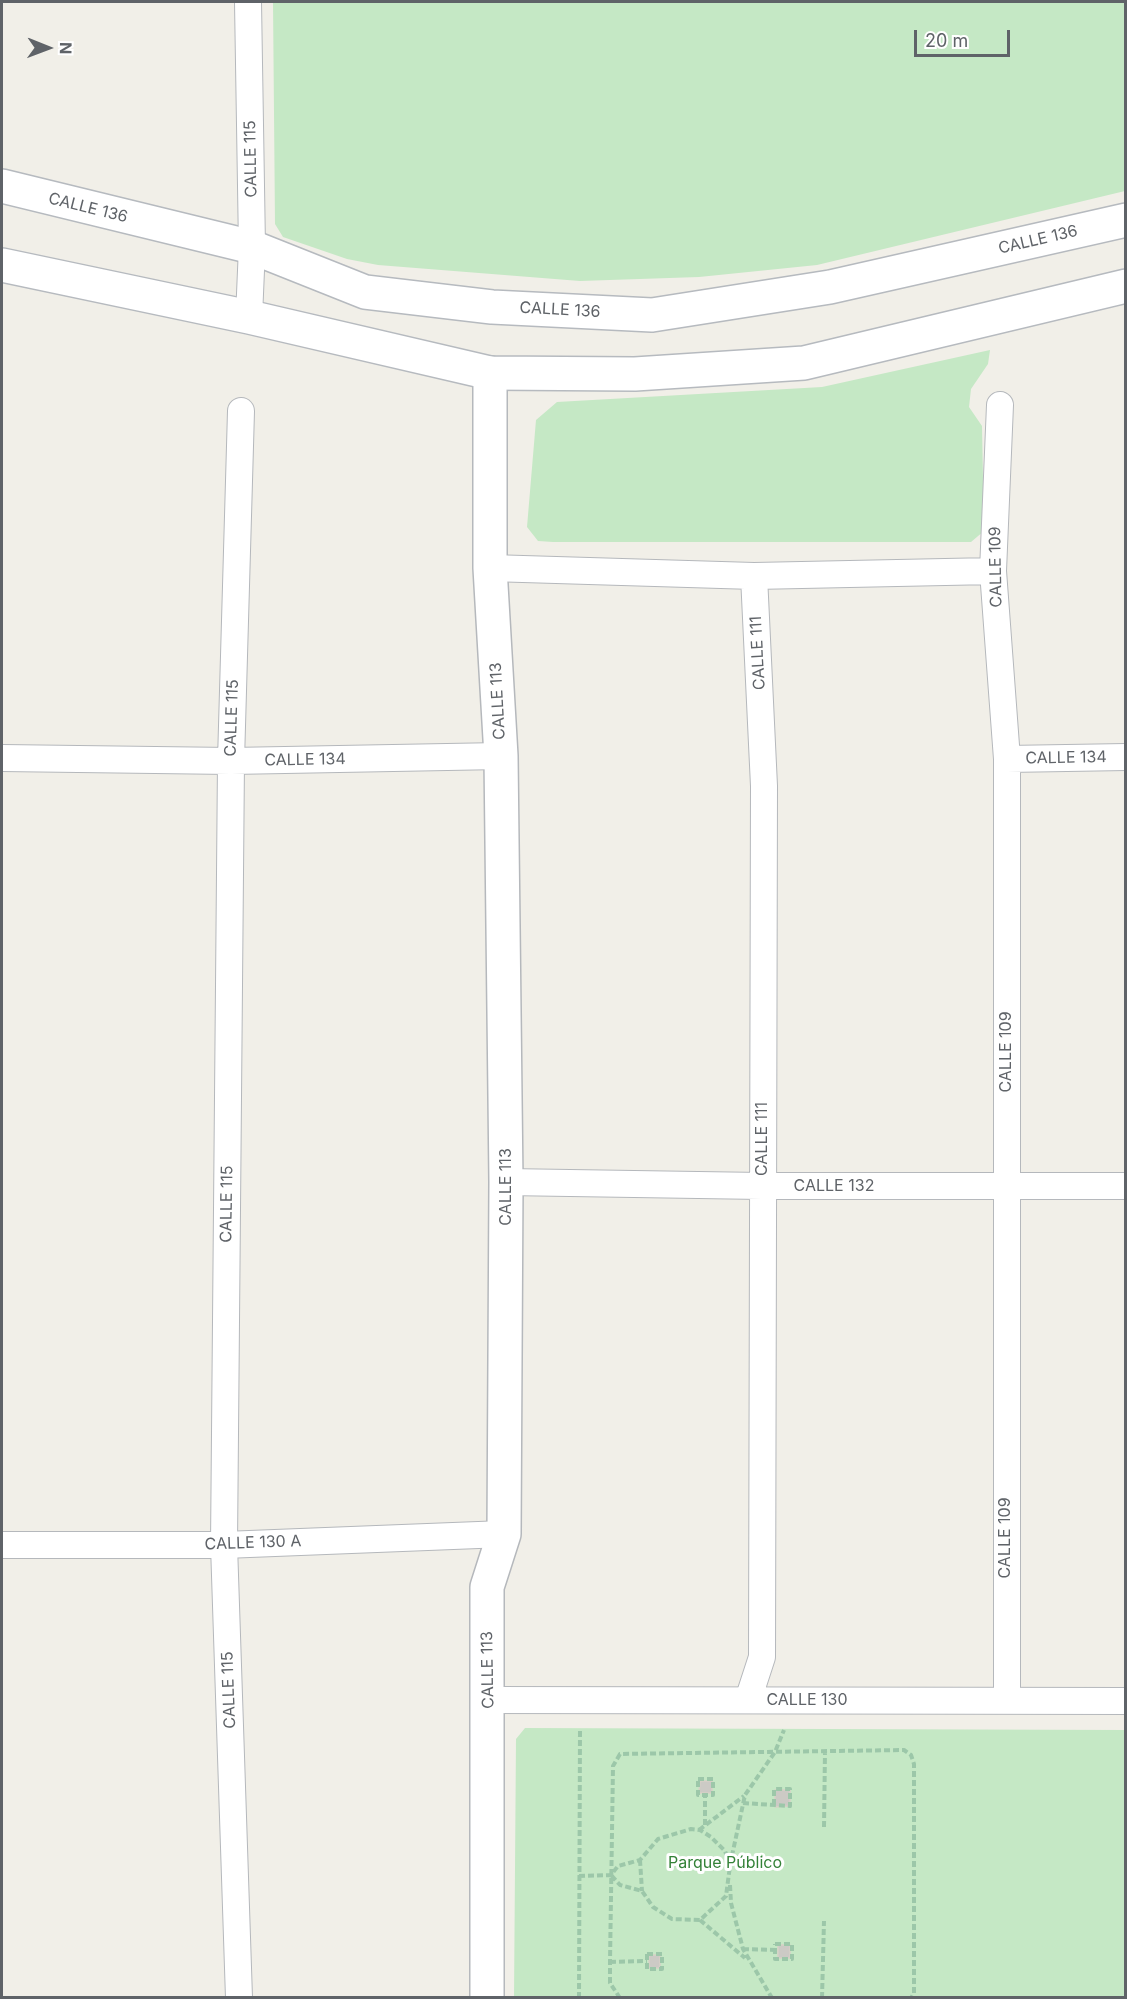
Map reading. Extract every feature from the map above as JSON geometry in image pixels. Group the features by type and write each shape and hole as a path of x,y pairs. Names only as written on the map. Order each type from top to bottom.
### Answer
{"main road":[{"name":"CALLE 136","path":"2,186 252,247 365,292 492,306 652,315 830,287 1125,220"},
{"path":"2,265 249,317 490,373 635,374 804,363 1125,286"},
{"name":"CALLE 113","path":"487,1998 487,1587 504,1534 506,1182 501,756 490,568 490,373"}],"street":[{"name":"CALLE 115","path":"248,2 252,247 249,317"},
{"name":"CALLE 109","path":"1000,405 993,571 1007,759 1007,1700"},
{"name":"CALLE 115","path":"239,1998 224,1545 231,761 241,411"},
{"path":"490,568 754,576 993,571"},
{"name":"CALLE 111","path":"748,1700 762,1657 764,786 754,576"},
{"name":"CALLE 134","path":"2,758 231,761 501,756"},
{"name":"CALLE 134","path":"1007,759 1125,757"},
{"name":"CALLE 132","path":"506,1182 762,1186 1125,1185"},
{"name":"CALLE 130 A","path":"2,1545 224,1545 504,1534"},
{"name":"CALLE 130","path":"488,1700 1125,1701"}],"path":[{"path":"579,1998 580,1729"},
{"path":"611,1875 618,1866 640,1860 658,1839 678,1831 699,1830 745,1795 775,1752 784,1729"},
{"path":"620,1998 610,1983 610,1962 613,1766 620,1754 904,1750 911,1755 914,1764 914,1993 911,1998"},
{"path":"824,1827 825,1751"},
{"path":"698,1779 713,1779 713,1795 705,1795 698,1795 698,1779"},
{"path":"743,1803 790,1806 790,1789 774,1789 774,1804"},
{"path":"705,1795 705,1825"},
{"path":"745,1795 730,1866 731,1903 747,1959 772,1998"},
{"path":"699,1830 725,1851 730,1866"},
{"path":"640,1860 642,1891 653,1907 672,1919 700,1920 747,1959"},
{"path":"579,1876 611,1875 620,1885 642,1891"},
{"path":"700,1920 726,1896 730,1880"},
{"path":"822,1998 824,1921"},
{"path":"775,1944 792,1944 792,1959 775,1959 775,1950 775,1944"},
{"path":"743,1949 775,1950"},
{"path":"647,1954 662,1954 662,1969 647,1969 646,1961 647,1954"},
{"path":"610,1962 646,1961"}],"green space":[{"path":"273,2 1125,2 1125,191 817,265 699,277 580,281 378,265 347,259 283,237 275,224"},
{"path":"990,350 988,364 971,389 969,407 982,426 984,531 971,542 553,542 538,541 527,527 536,420 557,402 822,387"},
{"name":"Parque Público","path":"525,1728 1125,1730 1125,1997 514,1998 516,1739"}],"building":[{"path":"700,1781 712,1781 712,1793 699,1793"},
{"path":"775,1790 790,1790 790,1806 775,1807"},
{"path":"778,1945 790,1945 790,1958 778,1958"},
{"path":"649,1955 660,1955 660,1968 649,1968"}]}
